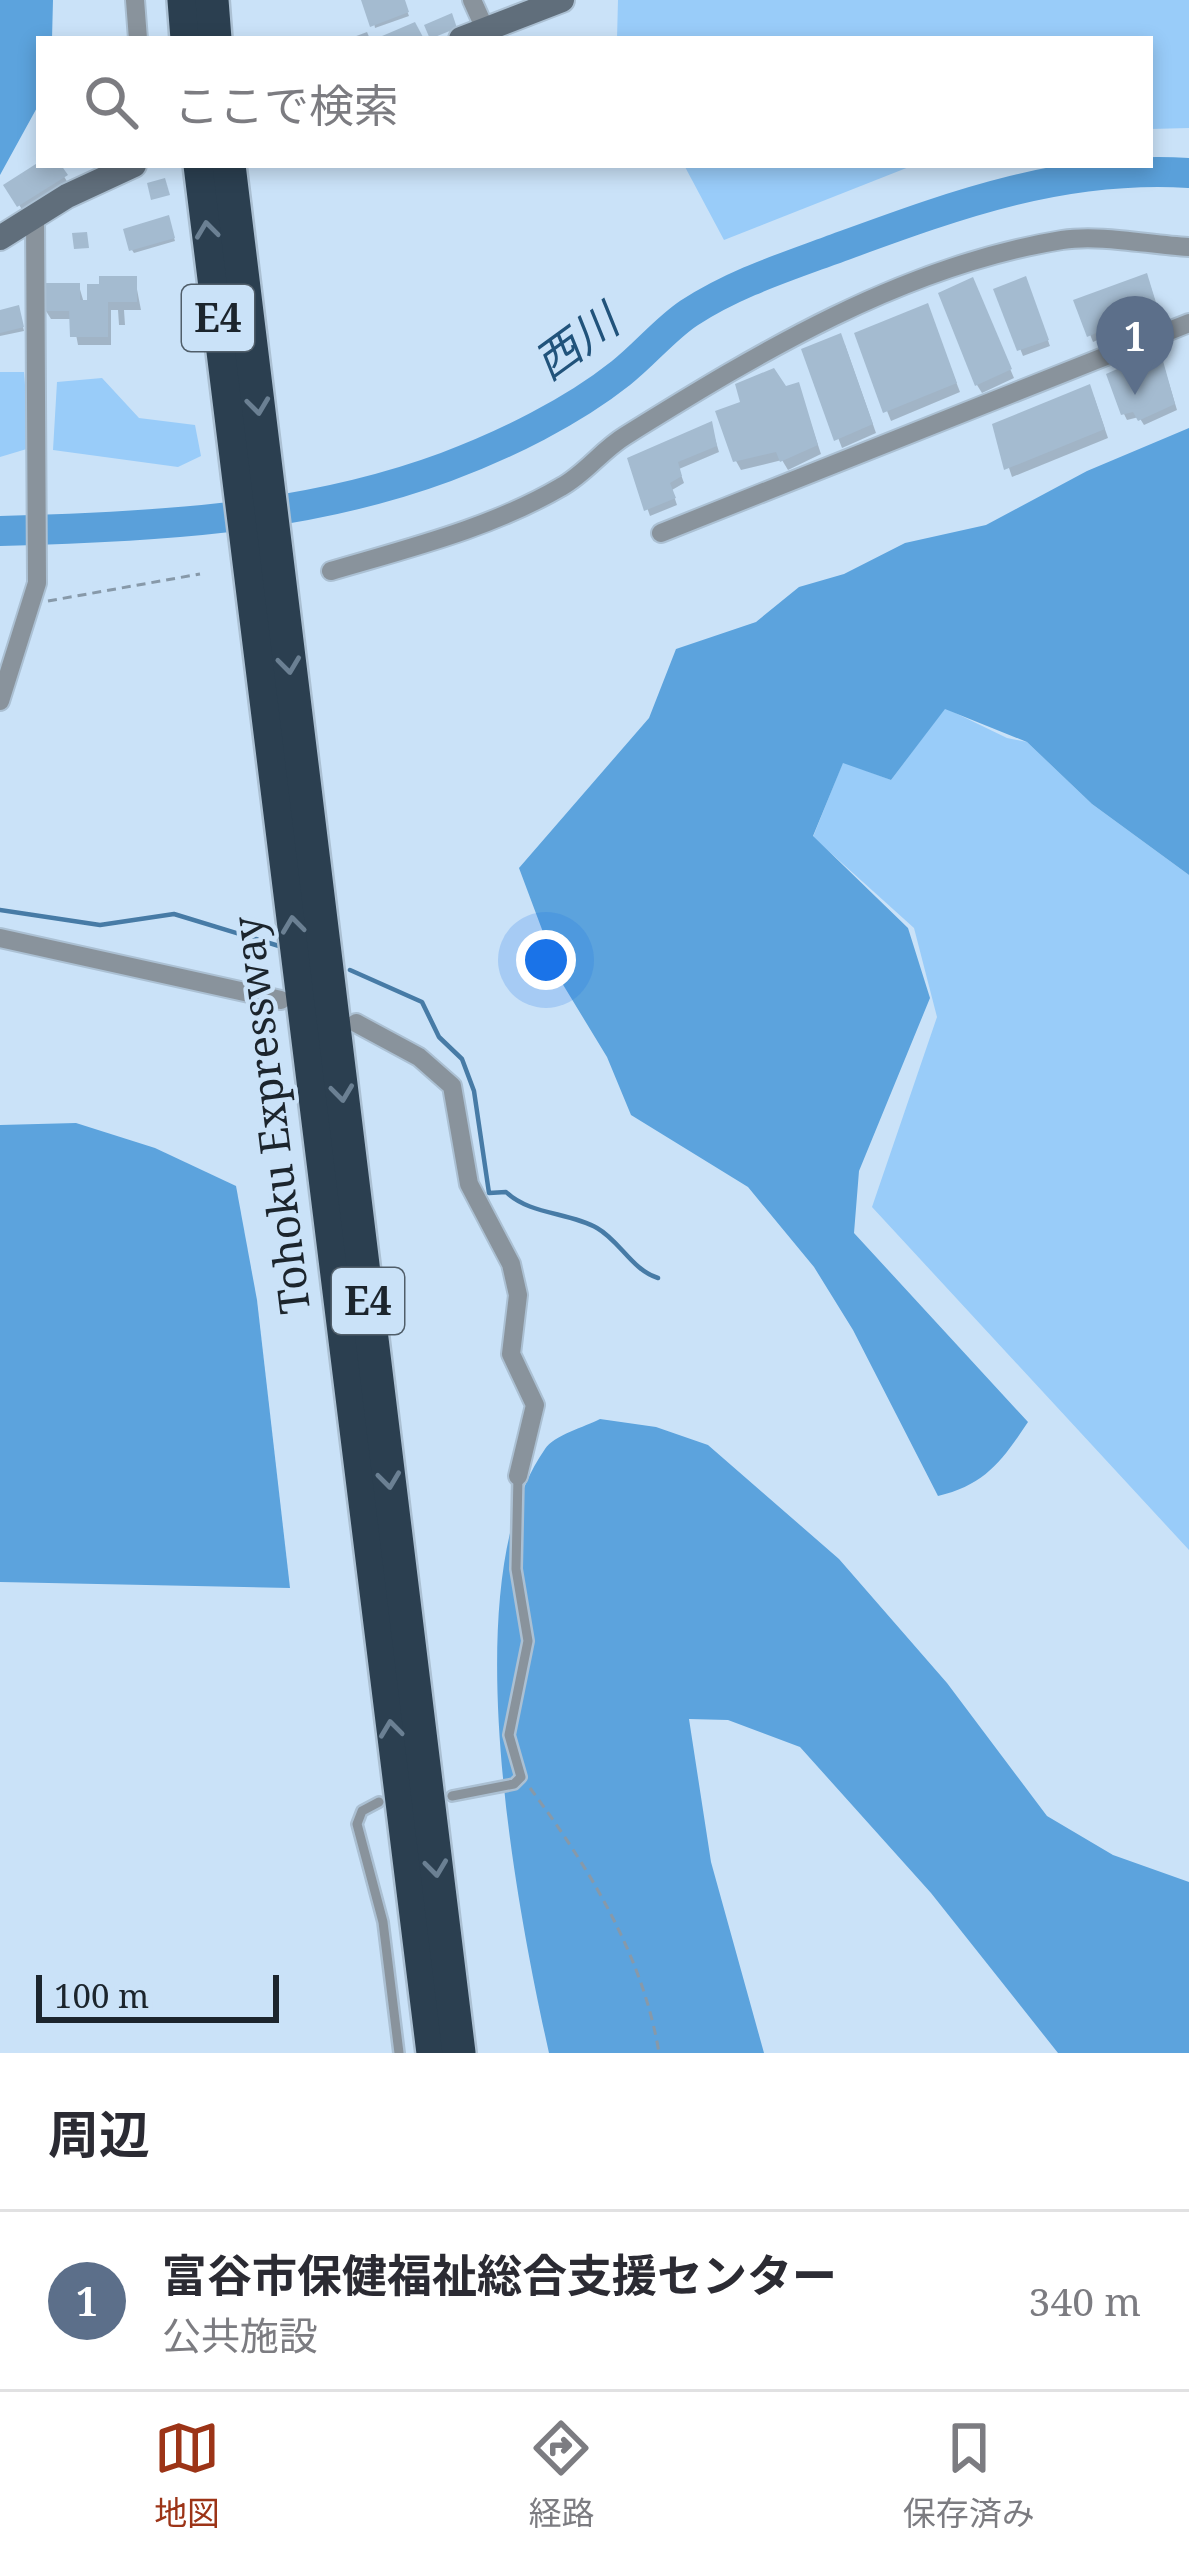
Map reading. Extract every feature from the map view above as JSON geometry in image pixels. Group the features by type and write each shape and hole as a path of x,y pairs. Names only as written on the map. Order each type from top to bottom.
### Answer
{"highway":[{"path":"184,0 187,36"},
{"path":"212,0 215,36"},
{"name":"Tohoku Expressway","path":"201,168 251,469 459,2053"},
{"name":"Tohoku Expressway","path":"229,168 251,469"},
{"name":"Tohoku Expressway","path":"261,550 433,2053"}],"main road":[{"path":"473,34 562,0"},
{"path":"0,238 128,168"}],"street":[{"path":"134,0 138,36"},
{"path":"472,0 473,34"},
{"path":"0,701 37,583 35,215"},
{"path":"331,571 490,520 565,485 605,448 747,361 850,308 948,270 1066,239 1189,247"},
{"path":"661,533 1189,323"},
{"path":"0,938 111,958 281,1000"},
{"path":"356,1023 419,1057 452,1086 469,1184 511,1264 518,1295 511,1354 536,1406 518,1476"}],"lane":[{"path":"452,1796 514,1784 521,1777 509,1735 528,1641 516,1569 518,1476"},
{"path":"379,1802 362,1810 357,1824 383,1922 399,2053"}],"path":[{"path":"31,604 200,574"},
{"path":"521,1777 578,1853 612,1919 646,1994 659,2053"}],"shaded area":[{"path":"0,0 53,0 52,36 36,36 36,109 0,175"},
{"path":"618,0 1189,0 1189,128 1153,129 1153,36 617,36"},
{"path":"686,168 906,168 724,240"},
{"path":"0,372 24,372 30,448 0,457"},
{"path":"102,378 139,418 195,425 201,456 178,467 53,450 57,382"},
{"path":"1189,428 1189,875 1092,804 1027,742 945,709 891,780 843,763 813,836 908,928 930,998 859,1171 854,1233 1028,1422 991,1470 938,1496 853,1330 814,1267 748,1187 631,1115 607,1057 562,983 519,868 649,718 676,649 756,622 799,587 844,574 905,543 986,525 1087,471"},
{"path":"945,708 1007,738 1027,742 1092,804 1189,875 1189,1550 872,1207 937,1017 914,928 813,837 843,762 891,780"},
{"path":"76,1123 155,1148 236,1186 257,1300 290,1588 0,1582 0,1125"},
{"path":"600,1419 656,1427 708,1445 839,1559 947,1683 1047,1816 1113,1855 1189,1882 1189,2053 1058,2053 931,1893 800,1747 728,1720 689,1719 711,1862 764,2053 549,2053 522,1914 500,1744 497,1658 502,1577 517,1506 545,1449 562,1435"}],"building":[{"path":"361,0 405,0 409,12 370,27"},
{"path":"452,13 457,28 429,36 424,25"},
{"path":"415,22 422,36 382,36"},
{"path":"36,164 36,168 63,168 68,175 17,207 3,185"},
{"path":"165,178 170,195 151,200 147,183"},
{"path":"169,215 175,238 129,251 123,229"},
{"path":"87,232 89,248 74,249 72,233"},
{"path":"1147,273 1157,306 1087,337 1073,300"},
{"path":"99,276 137,276 137,302 108,302 108,337 70,337 69,311 43,311 43,283 80,283 80,300 87,300 87,284 99,284"},
{"path":"1026,276 1049,340 1017,351 993,289"},
{"path":"973,277 1012,369 975,386 938,293"},
{"path":"928,303 957,383 883,413 854,333"},
{"path":"19,305 24,327 0,333 0,310"},
{"path":"841,333 873,424 834,441 801,349"},
{"path":"1160,350 1175,404 1138,421 1133,412 1121,415 1106,374"},
{"path":"774,368 786,386 799,382 818,445 780,462 776,452 733,462 715,411 740,402 735,384"},
{"path":"1090,384 1105,429 1004,470 992,424"},
{"path":"712,421 717,446 678,462 682,476 670,483 676,498 644,511 627,458"}],"waterway":[{"name":"西川","path":"0,531 226,517 392,485 468,458 560,414 621,373 689,313 775,271 1005,192 1094,176 1189,173"},
{"path":"0,910 100,925 174,914 279,946"},
{"path":"350,970 422,1002 439,1037 462,1059 474,1091 489,1193 506,1192 526,1205 597,1228 641,1269 658,1278"}],"place":[{"name":"富谷市保健福祉総合支援センター","path":"1135,395"}]}
